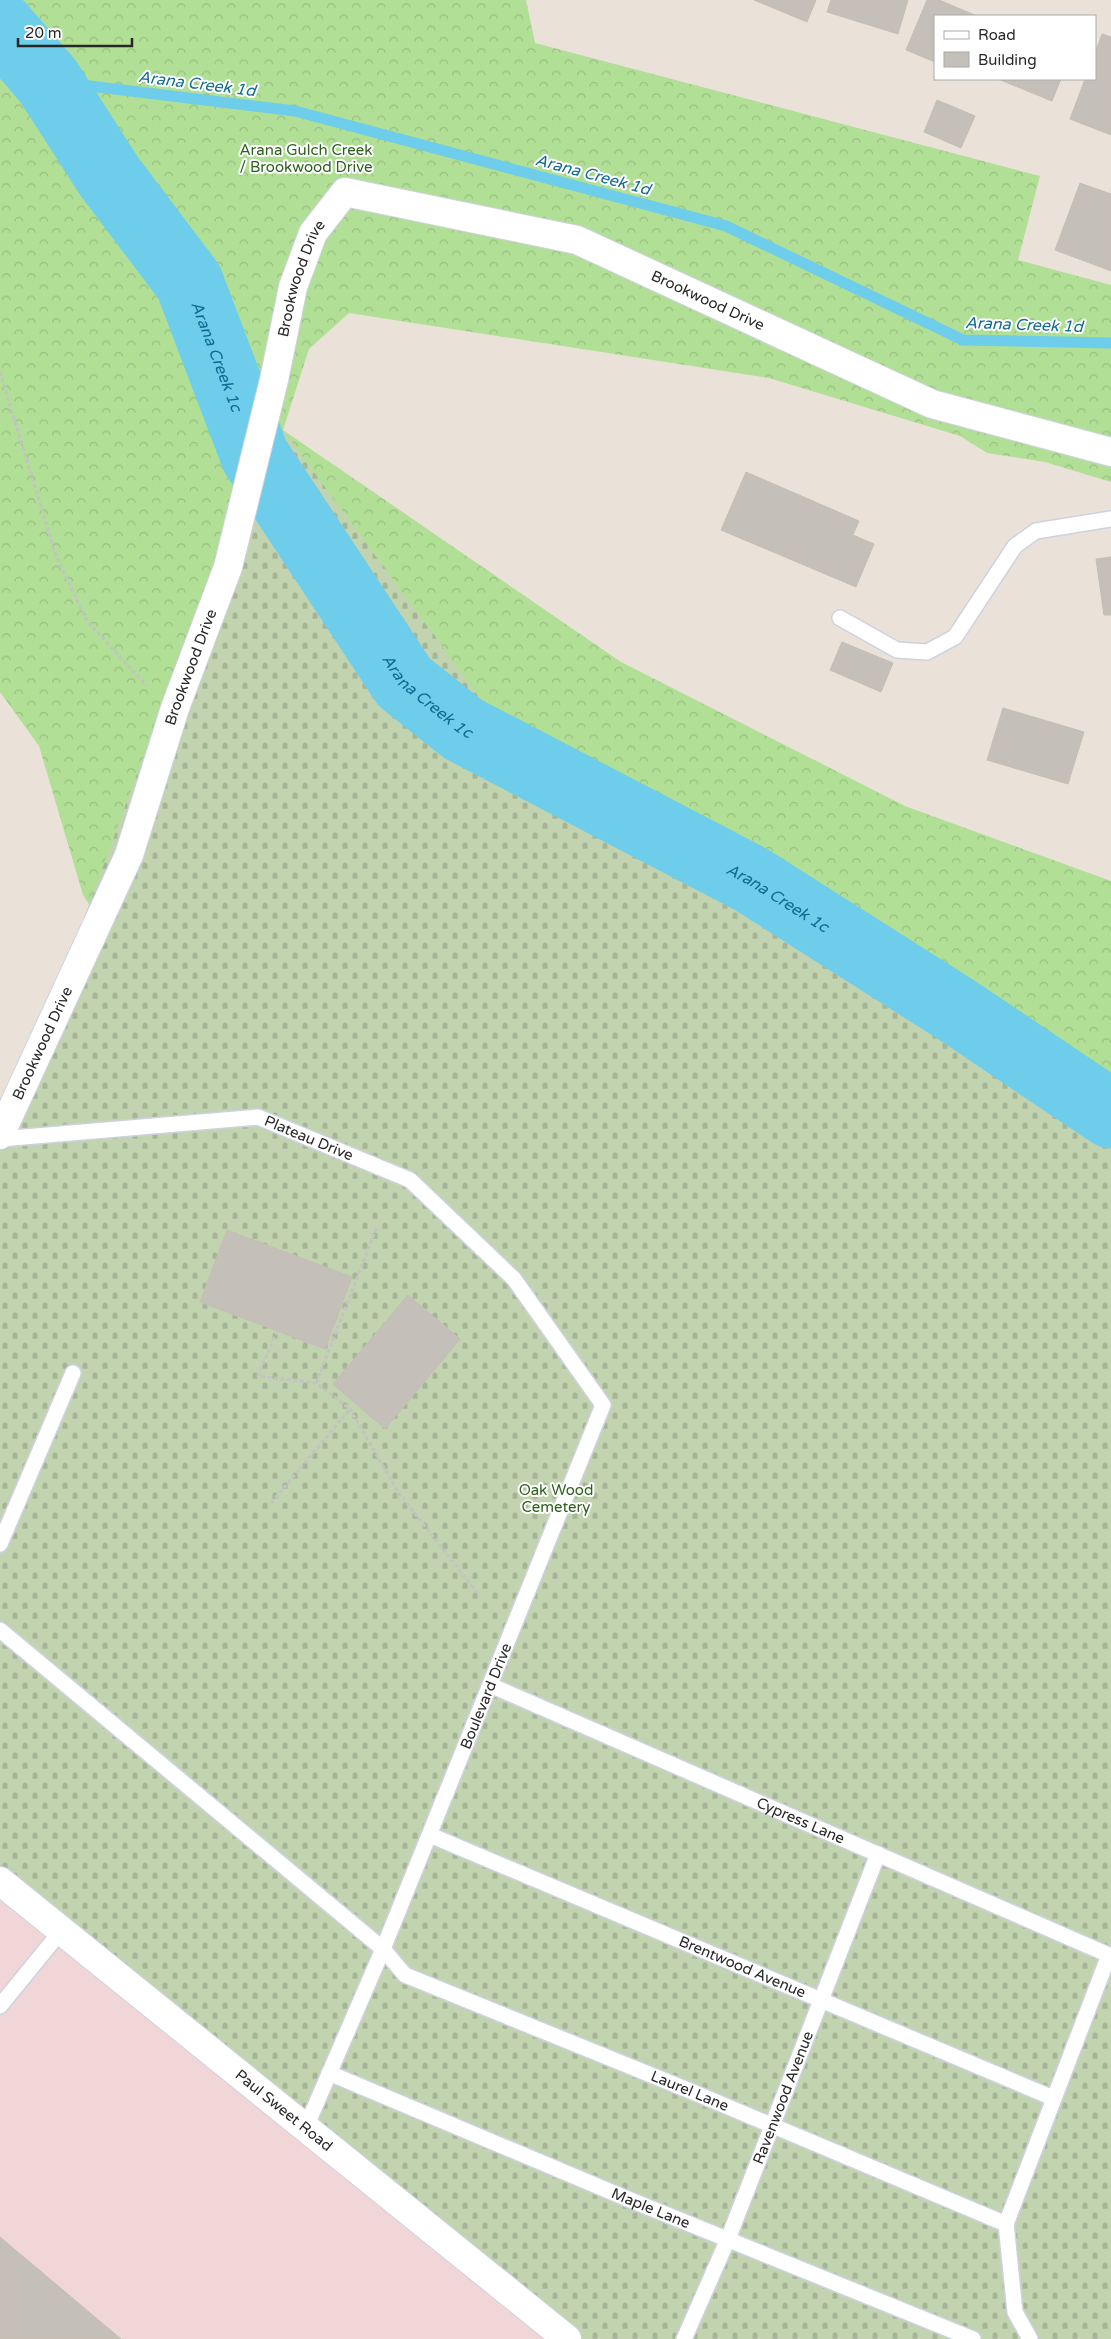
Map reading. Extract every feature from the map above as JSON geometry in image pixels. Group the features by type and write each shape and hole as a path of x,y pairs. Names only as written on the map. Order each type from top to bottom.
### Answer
{"street":[{"name":"Brookwood Drive","path":"0,1135 129,854 175,708 228,567 274,380 293,286 313,233 345,192 577,240 932,404 1111,452"},
{"name":"Paul Sweet Road","path":"0,1881 567,2339"}],"lane":[{"path":"840,618 897,650 927,652 954,637 1015,546 1036,531 1111,519"},
{"name":"Plateau Drive","path":"0,1140 258,1117 410,1180 514,1279"},
{"name":"Boulevard Drive","path":"306,2127 430,1835 603,1405 514,1279"},
{"path":"0,1544 73,1372"},
{"name":"Laurel Lane","path":"0,1630 383,1949 405,1975 772,2125 1006,2224"},
{"name":"Cypress Lane","path":"490,1685 1110,1956"},
{"name":"Brentwood Avenue","path":"430,1835 1053,2098"},
{"name":"Ravenwood Avenue","path":"684,2339 728,2240 878,1854"},
{"path":"0,2006 61,1931"},
{"path":"1030,2339 1015,2312 1006,2224 1053,2098 1110,1956"},
{"name":"Maple Lane","path":"329,2073 728,2240 973,2339"}],"path":[{"path":"0,372 56,556 86,621 158,698 175,708"},
{"path":"316,1383 377,1227"},
{"path":"277,1331 258,1376 316,1383 350,1409 398,1492 478,1594"},
{"path":"270,1503 350,1409"}],"shaded area":[{"path":"0,1883 551,2339 0,2339"}],"green space":[{"name":"Arana Gulch Creek / Brookwood Drive","path":"0,0 526,0 535,43 1040,176 1018,260 1111,285 1111,482 1045,462 987,453 960,436 769,378 349,313 309,349 283,430 621,662 905,806 1111,881 1111,1569 109,935 83,895 39,746 0,692"},
{"name":"Oak Wood Cemetery","path":"283,430 544,785 1111,1107 1111,2339 551,2339 0,1883 0,1113 32,1060 253,458 268,481"}],"building":[{"path":"754,0 816,0 807,22"},
{"path":"831,0 908,0 898,34 827,12"},
{"path":"927,0 939,0 975,15 934,15 934,62 906,50"},
{"path":"1102,34 1111,37 1111,135 1070,119 1085,80 1096,80 1096,50"},
{"path":"1000,80 1061,80 1052,101"},
{"path":"937,100 975,116 961,148 924,132"},
{"path":"1080,183 1111,194 1111,271 1055,250"},
{"path":"746,472 859,521 853,535 874,544 856,587 721,530"},
{"path":"1111,557 1111,615 1104,615 1096,559"},
{"path":"842,642 893,663 881,692 830,670"},
{"path":"1003,708 1084,732 1068,784 987,760"},
{"path":"227,1230 352,1277 325,1349 200,1302"},
{"path":"408,1295 460,1339 385,1429 333,1384"},
{"path":"0,2237 121,2339 0,2339"}],"waterway":[{"name":"Arana Creek 1c","path":"0,26 48,81 109,176 189,282 255,456 404,682 463,729 752,880 955,1009 1111,1114"},
{"name":"Arana Creek 1d","path":"48,81 295,111 726,226 963,340 1111,343"}]}
